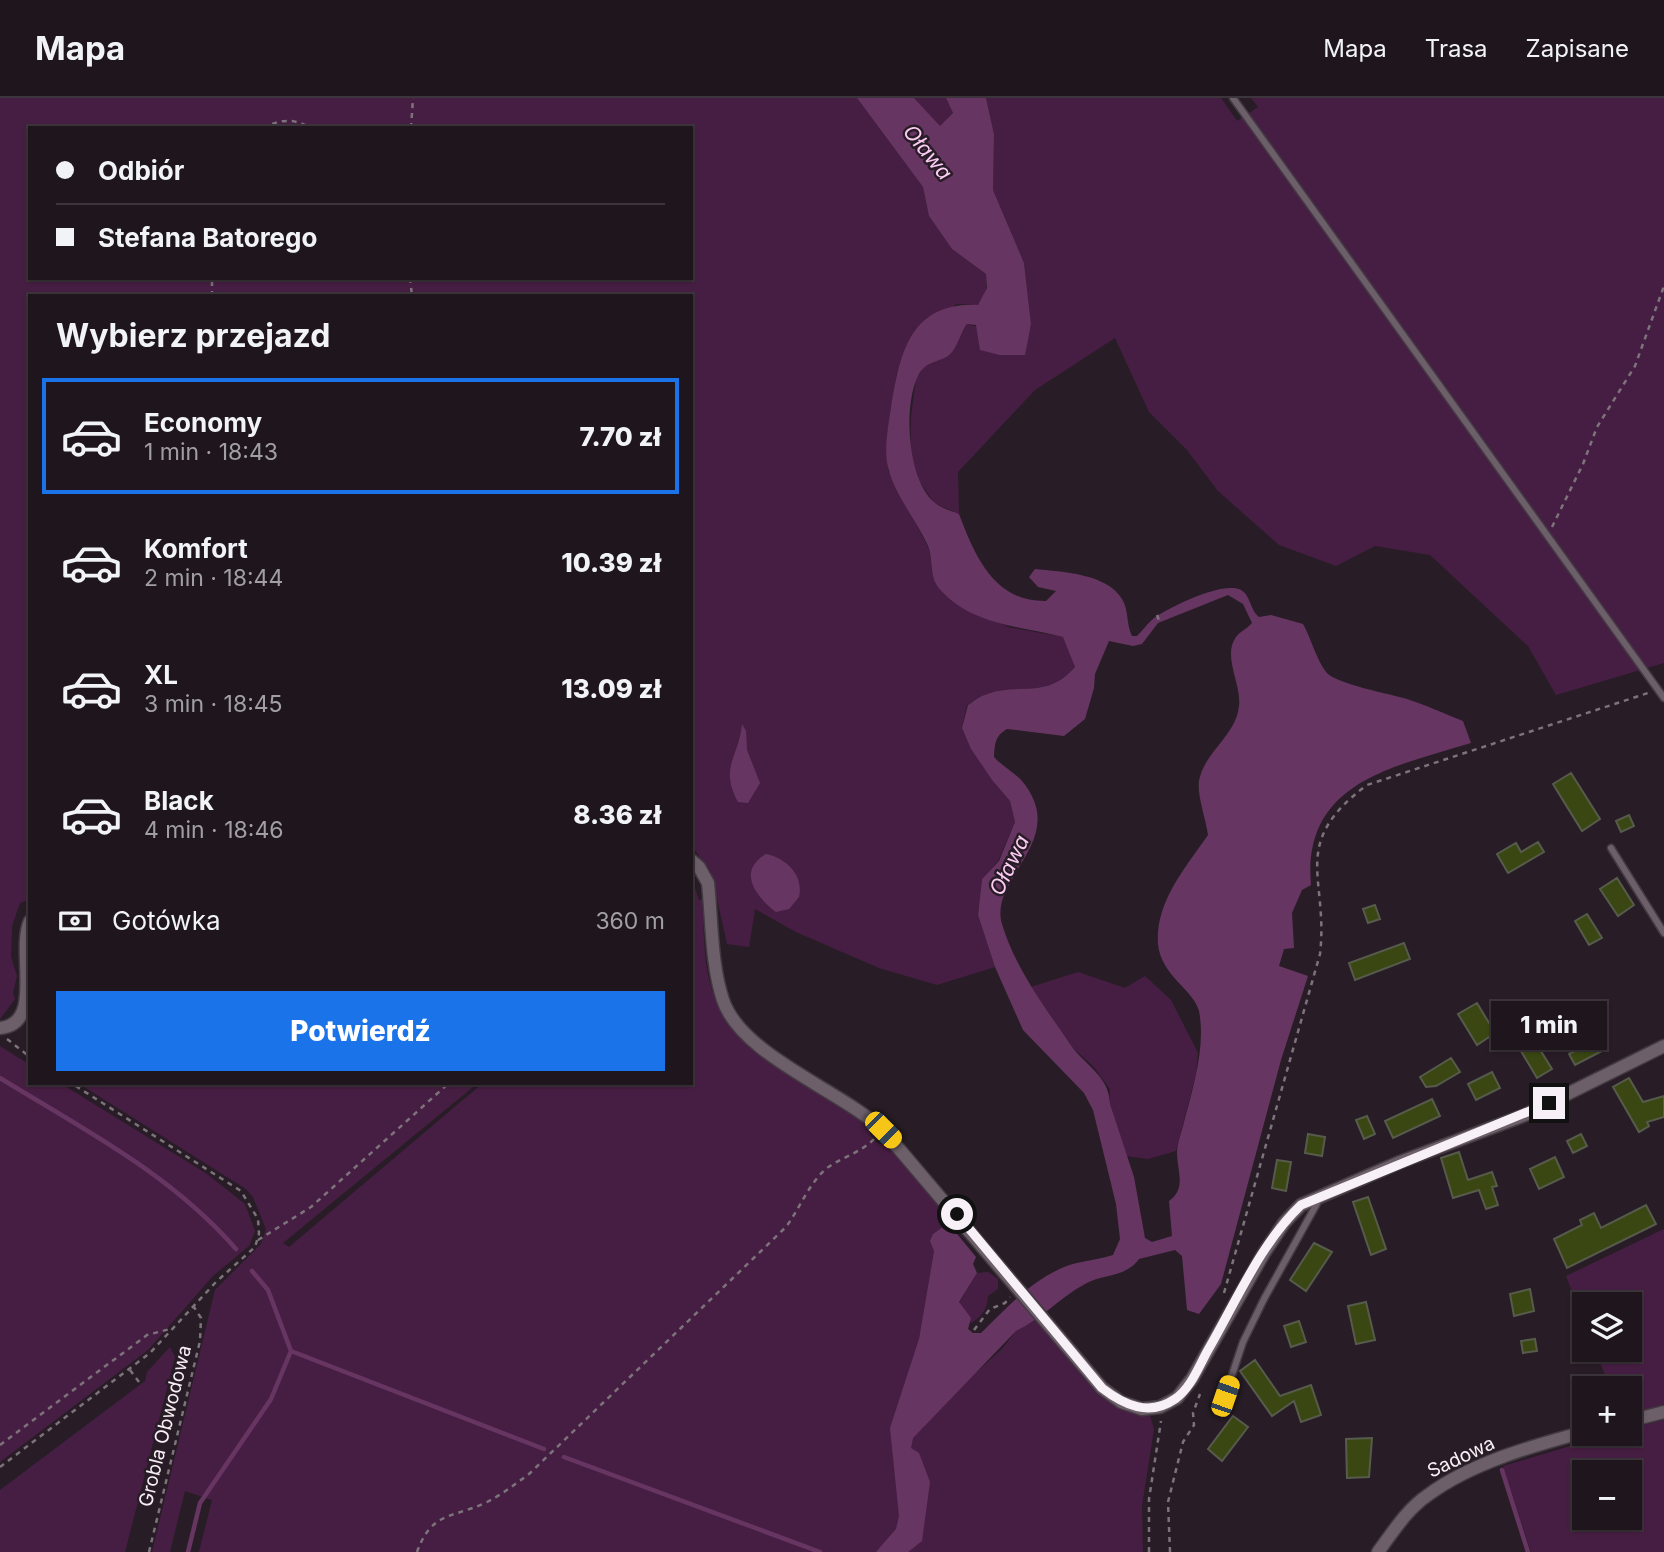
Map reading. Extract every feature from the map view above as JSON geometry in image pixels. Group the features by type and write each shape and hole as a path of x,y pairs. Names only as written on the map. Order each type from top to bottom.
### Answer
{"street":[{"path":"693,862 699,866 708,883 723,1000 740,1029 764,1051 849,1102 876,1123 1102,1388 1133,1407 1160,1407 1177,1398 1192,1379 1284,1223 1301,1205 1525,1115 1664,1046"},
{"path":"0,1030 10,1027 20,1018 27,1003 23,948 28,929"},
{"path":"1642,1418 1664,1412"},
{"name":"Sadowa","path":"1378,1552 1396,1528 1428,1495 1504,1458 1572,1436"}],"lane":[{"path":"1233,98 1664,698"},
{"path":"1611,848 1664,933"},
{"path":"1225,1396 1243,1342 1292,1245 1320,1203 1320,1196"}],"path":[{"path":"411,126 413,98"},
{"path":"267,126 279,120 297,120 308,126"},
{"path":"1548,536 1583,464 1597,427 1635,366 1664,286"},
{"path":"1157,615 1160,622"},
{"path":"1224,1293 1320,954 1322,934 1315,866 1322,836 1338,808 1367,785 1658,689"},
{"path":"0,1030 15,1048 28,1056"},
{"path":"74,1085 241,1191 258,1219 258,1240"},
{"path":"0,1467 130,1370 174,1328 216,1282 249,1254 258,1240 311,1207 447,1085"},
{"path":"417,1552 422,1537 436,1520 482,1504 529,1474 786,1227 815,1181 828,1168 863,1149 872,1141"},
{"path":"974,1330 990,1309 1005,1303 1019,1288"},
{"name":"Grobla Obwodowa","path":"148,1552 200,1341 201,1318 194,1307"},
{"path":"0,1445 147,1335 174,1328"},
{"path":"130,1370 139,1382"},
{"path":"1170,1552 1168,1502 1183,1442 1194,1425 1193,1413 1200,1391"},
{"path":"1149,1552 1149,1499 1162,1425 1160,1407"}],"shaded area":[{"path":"0,98 857,98 923,187 929,216 952,249 986,274 986,291 978,305 956,304 897,373 887,435 888,470 929,549 936,585 1008,627 1064,637 1075,667 1064,677 1043,687 999,691 982,696 967,705 962,728 971,749 1010,801 1015,822 998,861 982,879 978,915 995,967 937,985 879,968 796,932 755,909 749,947 727,944 711,872 693,848 693,294 28,294 28,900 20,903 12,926 11,957 17,976 13,993 15,999 0,1019"},
{"path":"914,98 946,98 953,113 940,127"},
{"path":"986,98 1221,98 1237,121 1258,107 1251,98 1664,98 1664,663 1556,695 1528,646 1430,555 1375,546 1336,566 1279,545 1218,491 1187,450 1149,412 1115,338 1035,390 958,472 959,514 934,503 920,482 910,455 916,379 924,367 950,355 967,324 1027,339 1031,324 1024,263 993,190 994,134"},
{"path":"693,882 699,900 702,899 709,979 719,1005 733,1028 773,1065 867,1123 874,1140 891,1147 953,1219 933,1234 934,1251 919,1339 958,1389 1002,1349 1016,1331 1038,1319 1073,1365 1100,1393 1131,1412 1150,1416 1154,1429 1142,1506 1143,1552 199,1552 212,1500 185,1491 170,1552 152,1552 215,1290 261,1244 266,1229 253,1197 246,1189 81,1085 476,1085 283,1243 289,1247 481,1085 693,1085"},
{"path":"1078,972 1125,988 1145,976 1171,1000 1198,1053 1196,1074 1176,1151 1148,1159 1126,1156 1110,1104 1110,1089 1093,1066 1072,1047 1031,987"},
{"path":"0,1046 28,1064 28,1085 63,1085 207,1174 245,1204 255,1231 249,1246 213,1276 148,1350 0,1462"},
{"path":"1664,1229 1664,1404 1642,1411 1642,1376 1605,1376 1600,1362 1642,1362 1642,1292 1572,1292 1566,1276"},
{"path":"988,1272 998,1279 998,1289 988,1296 984,1312 971,1323 959,1303 977,1273"},
{"path":"170,1347 175,1357 125,1552 0,1552 0,1490 145,1381 147,1372"},
{"path":"1664,1420 1664,1552 1531,1552 1503,1466 1572,1445 1642,1446 1642,1426"}],"water":[{"name":"Oława","path":"857,98 914,98 940,126 953,113 946,98 986,98 994,134 993,190 1024,263 1031,324 1025,355 1000,355 980,350 976,325 967,324 951,354 927,365 918,376 913,389 909,423 913,461 918,478 937,505 959,514 972,545 989,574 1013,594 1046,601 1056,591 1038,587 1029,577 1035,569 1095,579 1115,590 1122,599 1132,636 1137,636 1157,616 1186,601 1223,589 1241,590 1259,617 1271,615 1303,624 1319,661 1331,676 1340,681 1414,701 1463,721 1471,743 1384,771 1358,784 1337,801 1321,823 1312,850 1311,885 1302,890 1292,913 1294,948 1284,949 1279,966 1308,976 1281,1060 1221,1284 1199,1314 1187,1310 1182,1256 1175,1250 1139,1259 1121,1272 1085,1284 1016,1331 913,1438 911,1448 919,1453 930,1482 922,1541 908,1552 876,1552 896,1529 899,1516 890,1428 919,1339 934,1251 930,1241 933,1234 948,1223 976,1257 973,1264 977,1273 959,1302 971,1318 968,1329 973,1333 981,1333 1020,1296 1052,1273 1070,1265 1113,1255 1120,1239 1116,1204 1093,1110 1084,1093 1023,1030 995,967 978,915 982,879 999,861 1015,822 1010,801 971,749 962,728 968,705 979,697 1011,689 1043,687 1064,677 1075,667 1063,637 980,617 951,600 938,587 928,546 897,491 887,464 887,440 895,388 899,368 912,335 923,322 937,312 955,306 978,305 987,288 986,274 952,249 929,216 923,187","holes":["1228,595 1243,604 1252,623 1237,635 1232,645 1232,662 1239,698 1237,717 1207,761 1199,781 1199,794 1208,835 1167,899 1158,929 1160,955 1165,965 1196,1003 1201,1038 1195,1081 1177,1149 1180,1179 1178,1191 1169,1201 1172,1236 1152,1242 1145,1238 1134,1177 1105,1085 1076,1052 1041,1001 1023,972 1002,924 1001,907 1006,890 1034,840 1038,822 1035,802 1022,781 994,757 996,740 1007,729 1064,736 1085,719 1095,674 1109,641 1133,646 1142,644 1158,623"]},
{"path":"742,724 746,731 747,750 760,783 748,803 738,802 730,779"},
{"path":"766,854 787,864 799,882 799,897 789,909 776,912 762,899 752,883 752,868"}],"building":[{"path":"1571,773 1600,819 1582,831 1553,784"},
{"path":"1629,815 1634,826 1621,832 1616,821"},
{"path":"1538,842 1544,852 1508,873 1497,854 1516,843 1521,852"},
{"path":"1617,878 1634,905 1618,916 1600,889"},
{"path":"1375,905 1380,919 1368,923 1363,909"},
{"path":"1587,914 1602,938 1589,945 1575,921"},
{"path":"1404,943 1410,959 1355,980 1349,963"},
{"path":"1477,1003 1495,1033 1477,1045 1458,1014"},
{"path":"1529,1032 1552,1069 1537,1078 1515,1041"},
{"path":"1599,1038 1604,1050 1575,1065 1569,1054"},
{"path":"1451,1058 1460,1072 1436,1086 1426,1087 1420,1077"},
{"path":"1492,1072 1500,1088 1476,1100 1468,1084"},
{"path":"1629,1078 1643,1102 1664,1096 1664,1117 1647,1122 1649,1126 1639,1132 1613,1087"},
{"path":"1432,1099 1440,1116 1393,1138 1385,1121"},
{"path":"1367,1116 1375,1134 1364,1139 1356,1120"},
{"path":"1308,1134 1325,1137 1322,1156 1305,1153"},
{"path":"1581,1134 1587,1146 1573,1153 1567,1141"},
{"path":"1459,1152 1468,1180 1492,1172 1497,1186 1492,1187 1498,1205 1486,1209 1479,1190 1453,1198 1441,1158"},
{"path":"1555,1157 1564,1177 1539,1189 1530,1169"},
{"path":"1277,1160 1291,1162 1286,1191 1272,1188"},
{"path":"1368,1197 1386,1249 1371,1255 1353,1202"},
{"path":"1646,1205 1656,1224 1567,1268 1554,1239 1582,1225 1580,1220 1594,1213 1601,1228"},
{"path":"1314,1243 1332,1252 1306,1291 1290,1280"},
{"path":"1530,1289 1534,1311 1514,1316 1510,1294"},
{"path":"1366,1302 1375,1340 1356,1344 1348,1306"},
{"path":"1299,1321 1306,1342 1291,1347 1284,1326"},
{"path":"1535,1339 1537,1351 1523,1353 1521,1341"},
{"path":"1255,1360 1280,1396 1311,1385 1321,1415 1301,1422 1294,1401 1272,1416 1240,1371"},
{"path":"1233,1416 1248,1427 1222,1461 1208,1449"},
{"path":"1372,1438 1369,1477 1347,1478 1346,1439"}],"waterway":[{"path":"0,1078 155,1175 211,1222 236,1249"},
{"path":"252,1271 268,1290 291,1351 544,1449"},
{"path":"188,1552 200,1503 271,1399 291,1351"},
{"path":"564,1457 820,1552"},
{"path":"1502,1470 1528,1552"}],"route":[{"path":"957,1214 1102,1388 1133,1407 1160,1407 1183,1392 1264,1253 1284,1223 1301,1205 1400,1162 1525,1115 1549,1103"}]}
